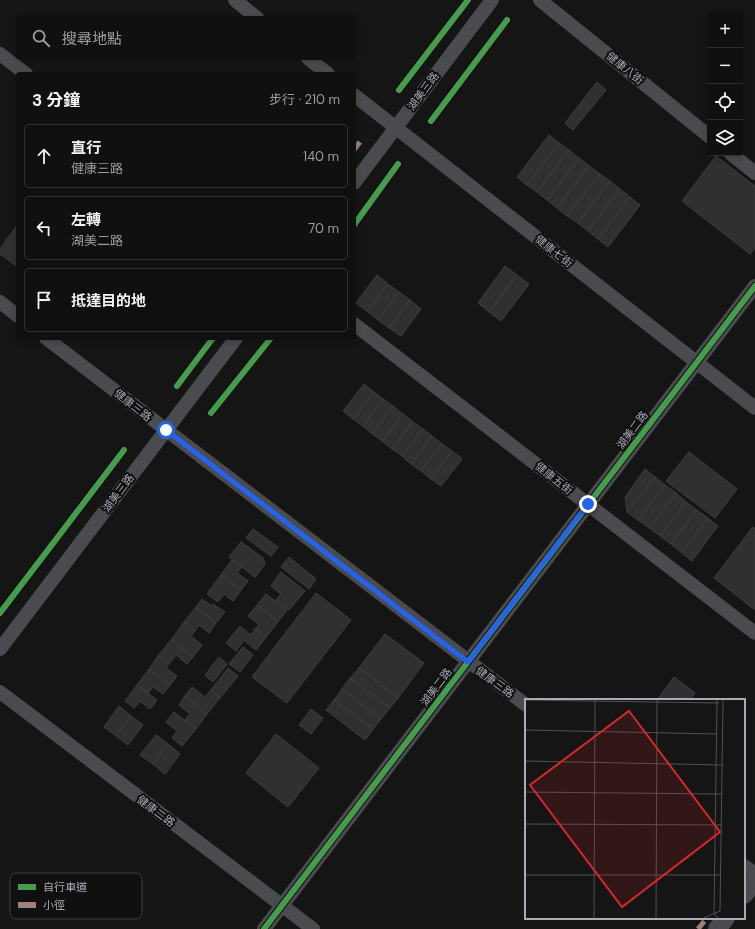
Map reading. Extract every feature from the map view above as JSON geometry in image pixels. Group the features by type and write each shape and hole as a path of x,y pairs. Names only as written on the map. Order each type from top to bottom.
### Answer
{"street":[{"path":"235,0 255,16"},
{"name":"湖美三路","path":"356,180 492,0"},
{"name":"健康八街","path":"540,0 707,135"},
{"path":"0,54 23,72"},
{"path":"310,60 326,72"},
{"name":"健康七街","path":"356,97 755,408"},
{"path":"734,156 755,173"},
{"name":"湖美二路","path":"264,929 755,286"},
{"path":"0,302 16,314"},
{"name":"健康五街","path":"356,326 755,633"},
{"name":"健康三路","path":"49,340 525,704"},
{"name":"湖美三路","path":"0,649 234,340"},
{"name":"健康二路","path":"0,692 313,929"},
{"path":"745,867 755,874"},
{"path":"745,894 755,881"},
{"path":"717,929 725,919"}],"building":[{"path":"597,82 606,90 573,130 565,123"},
{"path":"549,135 559,143 527,185 517,177"},
{"path":"559,143 569,150 537,192 527,185"},
{"path":"569,150 579,158 547,200 537,192"},
{"path":"716,156 755,186 755,248 750,254 682,201"},
{"path":"579,158 589,166 557,208 547,200"},
{"path":"589,166 600,174 567,216 557,208"},
{"path":"600,174 610,181 578,223 567,216"},
{"path":"610,181 620,189 588,231 578,223"},
{"path":"620,189 630,197 598,239 588,231"},
{"path":"630,197 640,205 608,247 598,239"},
{"path":"16,227 16,266 0,254 0,249"},
{"path":"505,266 517,275 489,312 478,303"},
{"path":"377,275 388,284 367,311 356,303"},
{"path":"517,275 529,284 501,321 489,312"},
{"path":"388,284 399,292 378,320 367,311"},
{"path":"399,292 410,300 389,328 378,320"},
{"path":"410,300 421,309 401,336 389,328"},
{"path":"364,384 374,392 353,419 343,411"},
{"path":"374,392 383,399 363,426 353,419"},
{"path":"383,399 393,406 372,434 363,426"},
{"path":"393,406 403,414 382,441 372,434"},
{"path":"403,414 413,422 392,449 382,441"},
{"path":"413,422 423,429 402,456 392,449"},
{"path":"423,429 432,436 411,464 402,456"},
{"path":"432,436 442,444 421,471 411,464"},
{"path":"442,444 452,451 431,479 421,471"},
{"path":"452,451 462,459 441,486 431,479"},
{"path":"689,452 737,489 715,518 666,481"},
{"path":"645,469 655,477 627,512 625,497"},
{"path":"655,477 665,485 638,520 627,512"},
{"path":"665,485 676,493 649,528 638,520"},
{"path":"676,493 686,502 660,536 649,528"},
{"path":"686,502 697,510 671,544 660,536"},
{"path":"697,510 708,518 682,553 671,544"},
{"path":"708,518 718,526 692,561 682,553"},
{"path":"753,527 755,529 755,610 714,578"},
{"path":"253,529 278,547 271,556 246,538"},
{"path":"241,542 263,558 265,564 255,577 229,557"},
{"path":"289,557 316,579 309,589 281,567"},
{"path":"232,560 242,567 237,573 248,581 241,590 221,575"},
{"path":"281,572 305,591 289,610 276,600 281,594 271,586"},
{"path":"221,575 241,590 233,601 224,594 218,602 207,594"},
{"path":"316,593 351,620 287,703 252,677"},
{"path":"266,594 287,610 278,622 257,605"},
{"path":"202,599 225,612 216,623 196,607"},
{"path":"257,605 278,622 266,637 255,629 259,625 248,616"},
{"path":"196,607 216,623 209,633 199,625 195,631 184,622"},
{"path":"184,622 195,631 191,636 202,645 193,657 171,640"},
{"path":"240,626 251,635 255,629 266,637 256,650 244,640 236,651 226,643"},
{"path":"385,634 424,663 398,698 359,668"},
{"path":"171,640 193,657 187,664 176,655 169,664 158,656"},
{"path":"243,647 253,655 240,672 229,664"},
{"path":"158,656 169,664 166,668 177,676 170,685 149,669"},
{"path":"219,657 227,664 213,682 205,675"},
{"path":"228,668 238,676 220,698 211,690"},
{"path":"359,668 398,698 390,708 350,678"},
{"path":"149,669 170,685 163,694 153,687 148,693 137,685"},
{"path":"674,677 695,693 691,699 658,699"},
{"path":"350,678 390,708 381,719 342,689"},
{"path":"137,685 157,700 150,709 140,701 134,708 125,701"},
{"path":"192,687 205,697 211,690 220,698 207,714 185,696"},
{"path":"342,689 381,719 373,729 334,700"},
{"path":"185,696 207,714 196,729 185,720 190,714 179,705"},
{"path":"334,700 373,729 365,740 326,710"},
{"path":"119,706 131,716 116,736 104,727"},
{"path":"311,709 323,718 311,734 299,725"},
{"path":"174,712 196,729 182,746 172,738 177,731 166,722"},
{"path":"131,716 143,725 128,745 116,736"},
{"path":"276,734 319,768 288,807 246,773"},
{"path":"156,735 168,744 153,764 140,755"},
{"path":"168,744 180,754 165,774 153,764"}],"marked path":[{"path":"356,147 362,139"},
{"path":"698,929 706,919"}],"cycle path":[{"path":"399,90 468,0"},
{"path":"431,121 507,20"},
{"path":"356,222 398,164"},
{"path":"264,929 755,286"},
{"path":"177,386 212,340"},
{"path":"211,413 269,340"},
{"path":"0,613 124,450"}],"route":[{"path":"166,430 468,662 588,504"}]}
